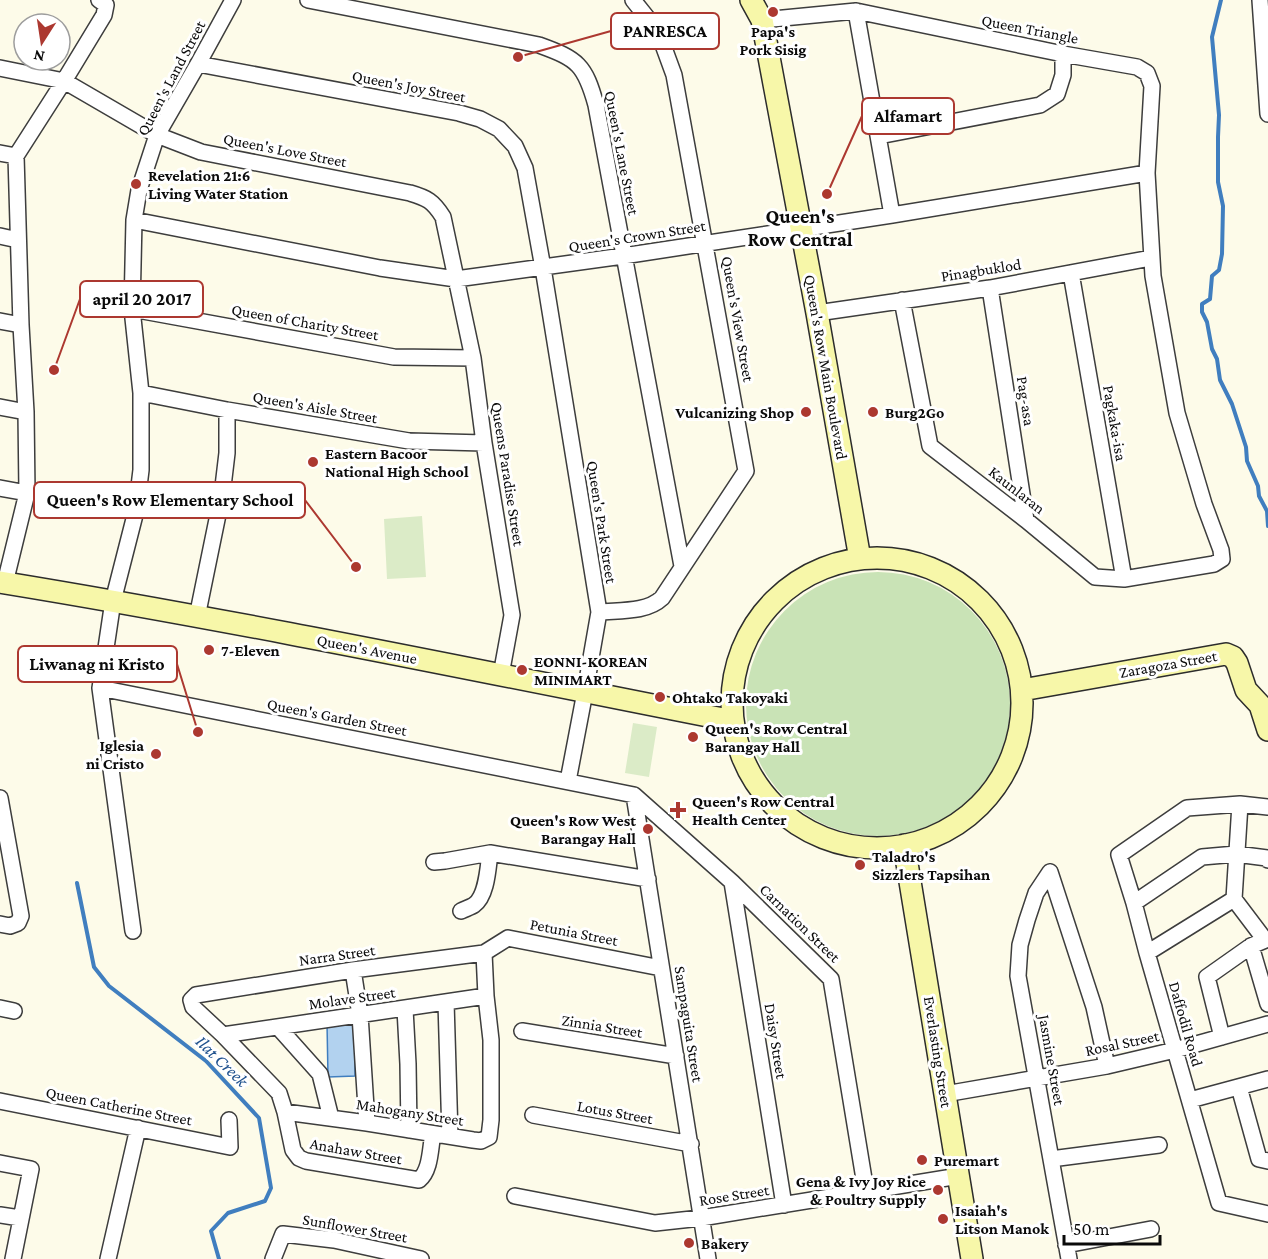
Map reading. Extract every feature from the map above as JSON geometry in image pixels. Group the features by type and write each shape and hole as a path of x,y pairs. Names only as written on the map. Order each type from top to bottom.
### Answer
{"street":[{"name":"Queen's Land Street","path":"113,601 136,511 141,470 141,393 132,309 134,220 140,190 158,135 232,0"},
{"name":"Queen's Lane Street","path":"308,0 539,45 564,54 580,66 589,82 596,105 682,566"},
{"name":"Queen's View Street","path":"633,0 649,20 663,45 674,75 746,471 682,566"},
{"name":"Queen's Row Main Boulevard","path":"751,0 762,20 860,559"},
{"path":"1261,0 1268,114"},
{"path":"2,583 27,493 16,156 104,15 102,3"},
{"name":"Queen Triangle","path":"762,20 856,11 1137,67 1148,73 1152,86 1147,173"},
{"path":"856,11 892,216"},
{"path":"879,136 1040,105 1057,94 1063,75 1063,54"},
{"name":"Queen's Joy Street","path":"198,64 459,112 499,129 515,146 525,168 543,268"},
{"name":"Queen's Love Street","path":"0,68 64,81 158,135 201,152 426,198 437,207 443,217 456,279"},
{"path":"0,153 16,156"},
{"name":"Queen's Crown Street","path":"134,220 380,268 456,279 892,216 1147,173"},
{"path":"1147,173 1151,258"},
{"path":"0,236 18,240"},
{"name":"Pinagbuklod","path":"817,314 990,288 1151,258"},
{"name":"Kaunlaran","path":"902,300 930,446 1095,577 1124,579 1214,564 1222,560 1221,550 1204,504 1177,412 1151,258"},
{"name":"Queen's Park Street","path":"543,268 599,612 568,781"},
{"name":"Pagkaka-isa","path":"1071,273 1124,579"},
{"name":"Queens Paradise Street","path":"456,279 473,358 512,615 501,675"},
{"name":"Pag-asa","path":"990,288 1026,520"},
{"name":"Queen of Charity Street","path":"132,309 394,357 473,358"},
{"path":"0,321 21,325"},
{"name":"Queen's Aisle Street","path":"141,393 409,441 484,442"},
{"path":"0,407 26,412"},
{"path":"197,617 222,495 227,453 227,410"},
{"path":"0,488 27,493"},
{"path":"889,558 911,562 953,579 971,592 987,608 1011,646 1022,690 1020,732 1014,753 993,790 963,820 945,831 904,845 888,847 846,843 822,836 792,820 767,797 748,769 741,754 733,721 732,701 738,660 756,622 784,591 801,579 840,563 860,559 889,558"},
{"path":"599,612 640,608 657,603 682,566"},
{"name":"Queen's Avenue","path":"2,583 113,601 733,721"},
{"path":"113,601 100,688 133,931"},
{"name":"Zaragoza Street","path":"1022,690 1226,654 1233,657 1237,663 1246,690 1260,705 1268,730"},
{"name":"Queen's Garden Street","path":"100,688 568,781"},
{"name":"Carnation Street","path":"568,781 634,795 732,882 831,979 866,1191"},
{"name":"Sampaguita Street","path":"634,795 708,1259"},
{"path":"0,798 21,916 18,923 10,926 0,924"},
{"path":"1268,807 1240,804 1234,898 1261,942 1268,1004"},
{"name":"Daffodil Road","path":"1240,804 1187,808 1119,855 1219,1203 1268,1214"},
{"name":"Everlasting Street","path":"904,845 971,1259"},
{"path":"434,862 490,853 648,879"},
{"path":"461,910 474,905 481,898 490,853"},
{"path":"1134,903 1202,857 1236,854 1268,860"},
{"name":"Jasmine Street","path":"1067,1252 1018,976 1020,945 1036,893 1050,872 1094,1007 1107,1066"},
{"name":"Daisy Street","path":"732,882 784,1205"},
{"path":"1147,953 1234,898"},
{"name":"Petunia Street","path":"484,953 508,938 662,968"},
{"path":"1222,1037 1207,977 1261,942"},
{"name":"Narra Street","path":"196,995 353,970 484,953"},
{"name":"Mahogany Street","path":"285,1112 481,1141 489,1137 491,1130 491,1040 484,953"},
{"path":"353,970 360,1016 367,1123"},
{"name":"Anahaw Street","path":"196,995 191,1000 193,1007 279,1093 293,1149 299,1158 419,1180 427,1170 433,1134"},
{"name":"Molave Street","path":"223,1035 486,996"},
{"path":"446,1002 450,1136"},
{"path":"405,1009 409,1130"},
{"name":"Rosal Street","path":"945,1094 1107,1066 1268,1024"},
{"path":"278,1027 320,1074 331,1118"},
{"name":"Zinnia Street","path":"522,1031 676,1056"},
{"path":"1190,1100 1268,1079"},
{"path":"1239,1087 1259,1159 1268,1161"},
{"name":"Queen Catherine Street","path":"0,1101 230,1147 229,1120"},
{"name":"Lotus Street","path":"532,1115 691,1144"},
{"path":"108,1259 138,1128"},
{"path":"1051,1159 1159,1145"},
{"path":"0,1163 31,1169 13,1259"},
{"name":"Rose Street","path":"515,1196 655,1223 701,1218 959,1176"},
{"path":"0,1215 20,1218"},
{"path":"1067,1252 1151,1229"},
{"name":"Sunflower Street","path":"273,1259 283,1234 334,1240 421,1259"}],"green space":[{"path":"422,516 426,577 387,579 384,519"},
{"path":"878,572 904,575 928,582 962,602 980,620 1000,654 1007,678 1010,704 1007,730 1000,754 980,788 962,806 928,826 904,833 878,836 852,833 828,826 794,806 776,788 756,754 749,730 746,704 749,678 756,654 776,620 794,602 828,582 852,575"},
{"path":"633,723 657,727 649,777 625,773"}],"water":[{"path":"327,1023 355,1023 355,1076 328,1077"}],"waterway":[{"path":"1221,0 1212,37 1219,115 1218,182 1223,206 1222,254 1219,270 1212,276 1210,299 1202,304 1202,312 1217,359 1220,380 1232,404 1246,447 1247,461 1258,486 1259,496 1267,511 1268,526"},
{"name":"Ilat Creek","path":"77,883 94,967 109,986 206,1061 259,1118 271,1188 265,1201 228,1213 211,1231 219,1259"}],"place":[{"name":"Papa's Pork Sisig","path":"773,12"},
{"name":"PANRESCA","path":"518,57"},
{"name":"Revelation 21:6 Living Water Station","path":"136,184"},
{"name":"Alfamart","path":"827,194"},
{"name":"april 20 2017","path":"54,370"},
{"name":"Vulcanizing Shop","path":"806,412"},
{"name":"Burg2Go","path":"873,412"},
{"name":"Eastern Bacoor National High School","path":"313,462"},
{"name":"Queen's Row Elementary School","path":"356,567"},
{"name":"7-Eleven","path":"209,650"},
{"name":"EONNI-KOREAN MINIMART","path":"522,670"},
{"name":"Ohtako Takoyaki","path":"660,697"},
{"name":"Liwanag ni Kristo","path":"198,732"},
{"name":"Queen's Row Central Barangay Hall","path":"693,737"},
{"name":"Iglesia ni Cristo","path":"156,754"},
{"name":"Queen's Row Central Health Center","path":"678,810"},
{"name":"Queen's Row West Barangay Hall","path":"648,829"},
{"name":"Taladro's Sizzlers Tapsihan","path":"860,865"},
{"name":"Puremart","path":"922,1160"},
{"name":"Gena & Ivy Joy Rice & Poultry Supply","path":"938,1190"},
{"name":"Isaiah's Litson Manok","path":"943,1219"},
{"name":"Bakery","path":"689,1243"}],"district":[{"name":"Queen's Row Central","path":"800,228"}]}
